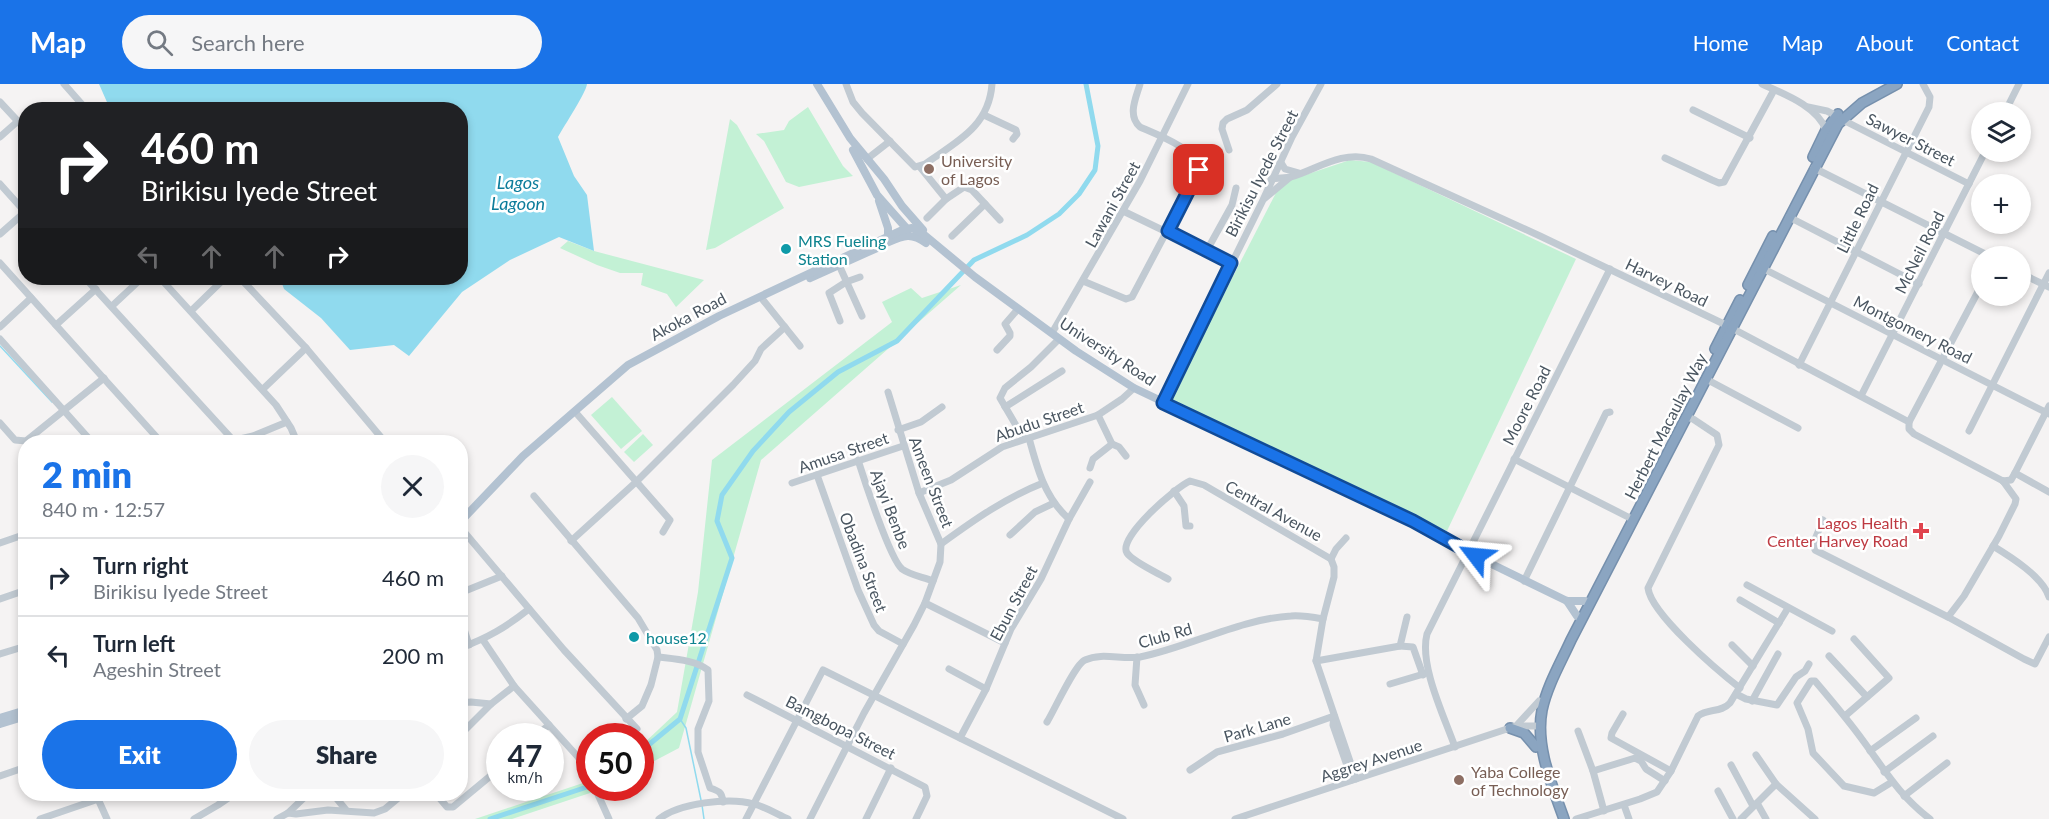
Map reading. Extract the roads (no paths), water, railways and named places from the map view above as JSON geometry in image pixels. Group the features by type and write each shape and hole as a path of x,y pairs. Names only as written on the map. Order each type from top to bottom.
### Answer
{"highway":[{"name":"Herbert Macaulay Way","path":"1564,819 1541,738 1542,711 1546,696 1585,611 1706,379 1745,292 1826,130 1857,99 1885,84"},
{"name":"Herbert Macaulay Way","path":"1559,819 1536,747 1535,726 1539,700 1577,616 1729,327 1764,268 1839,118 1897,84"},
{"path":"1513,727 1524,733 1536,747"}],"main road":[{"path":"811,84 860,160 877,195 888,228 888,236"},
{"path":"816,84 850,138 884,179 902,206 942,249"},
{"path":"871,183 880,187 884,179"},
{"path":"877,195 907,229 964,268"},
{"path":"901,237 907,229 907,218 902,206"},
{"path":"907,229 915,228 964,268"},
{"name":"Akoka Road","path":"468,519 523,456 629,367 719,315 907,229"},
{"path":"468,520 514,471 629,367 763,300 901,237 909,235 919,238"},
{"name":"University Road","path":"964,268 1056,336 1134,388 1413,521 1467,552 1567,601"},
{"path":"1567,601 1585,601"},
{"path":"1567,601 1577,616"},
{"path":"0,718 16,716"},
{"path":"0,724 16,716"}],"street":[{"path":"64,84 80,102"},
{"path":"846,84 853,102 911,164 920,167 946,199"},
{"path":"920,167 969,133 984,115 991,96 992,84"},
{"path":"1083,281 1130,299 1168,231 1199,165 1191,153 1140,126 1134,120 1134,106 1140,84"},
{"name":"Lawani Street","path":"1005,406 999,396 1005,388 1031,367 1056,336 1083,281 1124,211 1188,84"},
{"path":"1229,150 1222,129 1223,123 1247,111 1276,84"},
{"name":"Birikisu Iyede Street","path":"1163,403 1280,161 1321,84"},
{"path":"1762,84 1806,107 1820,119 1826,130"},
{"name":"Little Road","path":"1799,365 1930,102 1930,97 1923,84"},
{"path":"2010,102 2019,84"},
{"path":"1665,158 1719,183 1724,182 1774,90"},
{"path":"0,102 18,121 0,137"},
{"name":"Sawyer Street","path":"1806,107 1827,111 1969,184"},
{"path":"1693,110 1749,138"},
{"path":"984,115 1016,130 1017,134 1013,139"},
{"path":"867,159 890,141"},
{"name":"Harvey Road","path":"1290,177 1353,156 1371,159 1610,269 1729,327 1909,422 1909,429 1914,435 2003,481"},
{"path":"1280,161 1285,169 1299,173"},
{"name":"McNeil Road","path":"1861,396 1980,162"},
{"path":"1814,168 1971,247"},
{"path":"1272,179 1290,177"},
{"path":"1263,200 1290,177"},
{"path":"0,184 18,204"},
{"path":"927,218 946,199 964,187 968,187 1000,220"},
{"path":"1206,252 1232,205 1236,188"},
{"path":"952,236 985,204"},
{"path":"1124,211 1231,263"},
{"path":"0,234 18,218"},
{"path":"1789,218 1918,284"},
{"path":"0,263 18,283"},
{"path":"839,265 862,316"},
{"name":"Montgomery Road","path":"1764,268 2048,411"},
{"name":"Moore Road","path":"1426,674 1424,651 1427,634 1610,269"},
{"path":"1969,431 2046,286 2049,273"},
{"path":"840,321 828,296 830,291 860,277"},
{"path":"2031,278 2046,286"},
{"path":"19,285 155,435"},
{"path":"92,285 225,435"},
{"path":"112,306 134,285"},
{"path":"166,285 263,389 282,412 294,435"},
{"path":"190,311 218,285"},
{"path":"247,285 306,348 379,435"},
{"path":"56,325 96,289"},
{"path":"0,327 31,298"},
{"path":"763,300 800,346"},
{"path":"1909,422 1971,305"},
{"path":"996,350 1010,336 1005,324 1018,309"},
{"path":"571,541 636,482 750,368 761,349 785,327"},
{"path":"0,339 62,412 85,435"},
{"path":"263,389 306,348"},
{"path":"1062,371 1005,406 1026,438 1043,483 1054,503 1069,519"},
{"path":"33,435 104,378"},
{"path":"1706,379 1798,428"},
{"name":"Abudu Street","path":"919,493 951,480 990,453 1026,438 1098,415 1134,388"},
{"name":"Ameen Street","path":"810,819 925,603 940,562 941,544 919,493 888,392"},
{"path":"898,430 924,421 942,407"},
{"path":"1948,617 1964,596 1993,546 2016,499 2003,481 2011,480 2048,411"},
{"path":"1524,580 1606,413 1610,412"},
{"path":"577,414 670,520 663,532"},
{"path":"1098,415 1112,444 1119,447 1126,456"},
{"path":"1686,417 1713,431 1717,435 1719,445 1648,588 1648,594 1661,614 1700,654 1738,691 1752,700 1773,705 1779,704 1796,677 1804,673 1809,664"},
{"path":"254,435 287,422"},
{"path":"0,423 18,441"},
{"path":"1090,468 1093,459 1112,444"},
{"name":"Amusa Street","path":"792,483 903,446"},
{"path":"1514,459 1630,518"},
{"name":"Ajayi Benbe","path":"858,460 871,502 896,561 904,570 933,581"},
{"path":"2015,473 2049,492"},
{"name":"Obadina Street","path":"817,475 858,590 874,625 879,631 903,644"},
{"name":"Central Avenue","path":"1168,579 1133,558 1126,549 1136,528 1174,491 1190,481 1204,485 1331,559 1334,577 1323,619 1316,661 1334,716 1333,725 1354,779"},
{"name":"Ebun Street","path":"960,738 986,689 1011,629 1046,570 1069,519 1090,482"},
{"path":"941,544 994,506 1019,492 1043,483"},
{"path":"1174,491 1184,506 1186,526 1190,526"},
{"path":"534,496 638,618 653,641 658,657 651,685 642,706 626,719"},
{"path":"1010,535 1035,512 1054,503"},
{"path":"1823,520 1813,544 1815,550 2035,664 2049,637"},
{"path":"468,535 529,609 630,723"},
{"path":"0,543 18,537"},
{"path":"1331,559 1346,538"},
{"path":"1993,546 2021,565 2048,592"},
{"path":"468,590 502,576"},
{"path":"1747,585 1832,631"},
{"path":"0,599 18,593"},
{"path":"1740,600 1779,623"},
{"path":"925,603 1005,644"},
{"path":"1576,819 1657,792 1671,771 1698,716 1705,711 1725,708 1738,691 1788,608"},
{"path":"468,642 469,645 483,640 509,625 529,609"},
{"name":"Club Rd","path":"1047,722 1075,668 1083,661 1104,656 1137,657 1271,619 1293,616 1323,619"},
{"path":"1400,646 1407,616"},
{"path":"1845,716 1889,678 1854,639"},
{"path":"483,640 514,686 547,723"},
{"path":"1732,645 1753,666"},
{"path":"1316,661 1400,646 1413,648 1426,674 1455,747"},
{"path":"0,654 18,648"},
{"path":"1752,700 1778,654"},
{"path":"1829,656 1867,697"},
{"path":"658,657 687,661 708,670 709,701 698,729 698,753 710,788 723,794 723,802"},
{"path":"1137,657 1135,685 1144,705"},
{"path":"949,669 986,689"},
{"path":"746,819 822,670 1123,819"},
{"path":"1390,684 1426,674"},
{"path":"1892,782 1874,793 1842,784 1813,753 1808,729 1797,703 1813,680 1845,716 1892,782 1930,819"},
{"path":"468,727 491,704 514,686"},
{"name":"Bamgbopa Street","path":"747,695 925,787 927,796 916,819"},
{"path":"1513,727 1539,700"},
{"path":"468,703 491,704"},
{"path":"1623,714 1611,738 1671,771"},
{"name":"Park Lane","path":"1190,770 1217,752 1283,734 1334,716"},
{"path":"1870,750 1916,718"},
{"path":"1513,727 1535,726"},
{"name":"Aggrey Avenue","path":"1235,819 1513,727"},
{"path":"1578,731 1593,771 1604,811"},
{"path":"1884,772 1933,736"},
{"path":"564,742 576,755"},
{"path":"1756,755 1776,784 1815,819"},
{"path":"1593,771 1635,758 1665,781"},
{"path":"1904,796 1947,763"},
{"path":"1731,765 1766,819"},
{"path":"866,819 891,768"},
{"path":"0,776 18,770"},
{"path":"468,795 486,780"},
{"path":"1741,819 1776,784"},
{"path":"1718,791 1733,819"},
{"path":"40,819 95,801"},
{"path":"98,801 107,819"},
{"path":"195,819 208,816 226,801"},
{"path":"277,819 288,813 301,801"},
{"path":"339,801 346,810"},
{"path":"288,813 346,810 364,814 379,812 394,801"},
{"path":"442,801 450,808 460,801"},
{"path":"601,801 607,818"},
{"path":"659,819 671,812 707,803 723,802 753,803 788,819"},
{"path":"1624,804 1629,819"}],"water":[{"name":"Lagos Lagoon","path":"99,84 587,84 558,137 574,176 587,195 594,251 559,237 510,260 462,292 409,356 394,345 350,350 321,318 284,289 283,285 468,285 468,102 107,102"}],"waterway":[{"path":"654,740 680,719 732,558 717,521 722,495 753,451 789,412 838,372 897,341 974,260 1027,235 1059,214 1079,194 1095,170 1098,146 1086,84"},
{"path":"0,346 52,402"},
{"path":"680,719 686,728 701,800"},
{"path":"490,819 576,791"},
{"path":"702,805 704,819"}],"place":[{"name":"University of Lagos","path":"929,169"},
{"name":"MRS Fueling Station","path":"786,249"},
{"name":"Lagos Health Center Harvey Road","path":"1921,531"},
{"name":"house12","path":"634,637"},
{"name":"Yaba College of Technology","path":"1459,780"}]}
